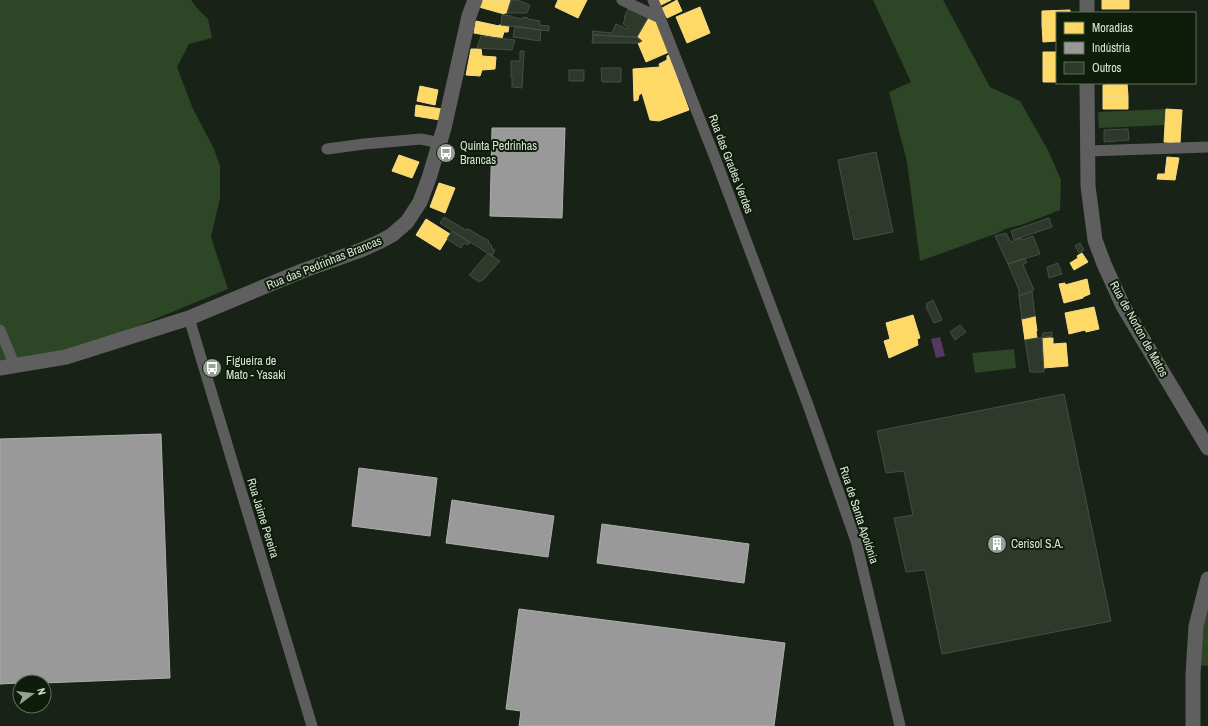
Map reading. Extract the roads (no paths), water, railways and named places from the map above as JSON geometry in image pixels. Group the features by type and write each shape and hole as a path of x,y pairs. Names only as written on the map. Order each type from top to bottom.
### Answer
{"street":[{"name":"Rua das Pedrinhas Brancas","path":"0,368 66,357 189,318 302,271 361,250 392,235 407,222 420,202 429,178 440,143 469,16 475,0"},
{"path":"622,0 660,18"},
{"name":"Rua das Grades Verdes","path":"653,0 783,339"},
{"path":"1087,0 1087,12"},
{"name":"Rua de Norton de Matos","path":"1087,84 1088,186 1095,240 1123,306 1208,448"},
{"path":"327,149 421,139 440,143"},
{"path":"1088,151 1208,147"},
{"name":"Rua Jaime Pereira","path":"189,318 312,726"},
{"path":"0,330 15,366"},
{"name":"Rua de Santa Apolónia","path":"783,339 856,541 900,726"},
{"path":"1193,726 1193,674 1196,626 1208,579"}],"place":[{"name":"Quinta Pedrinhas Brancas","path":"446,153"},
{"name":"Figueira de Mato - Yasaki","path":"212,368"},
{"name":"Cerisol S.A.","path":"997,544"}]}
